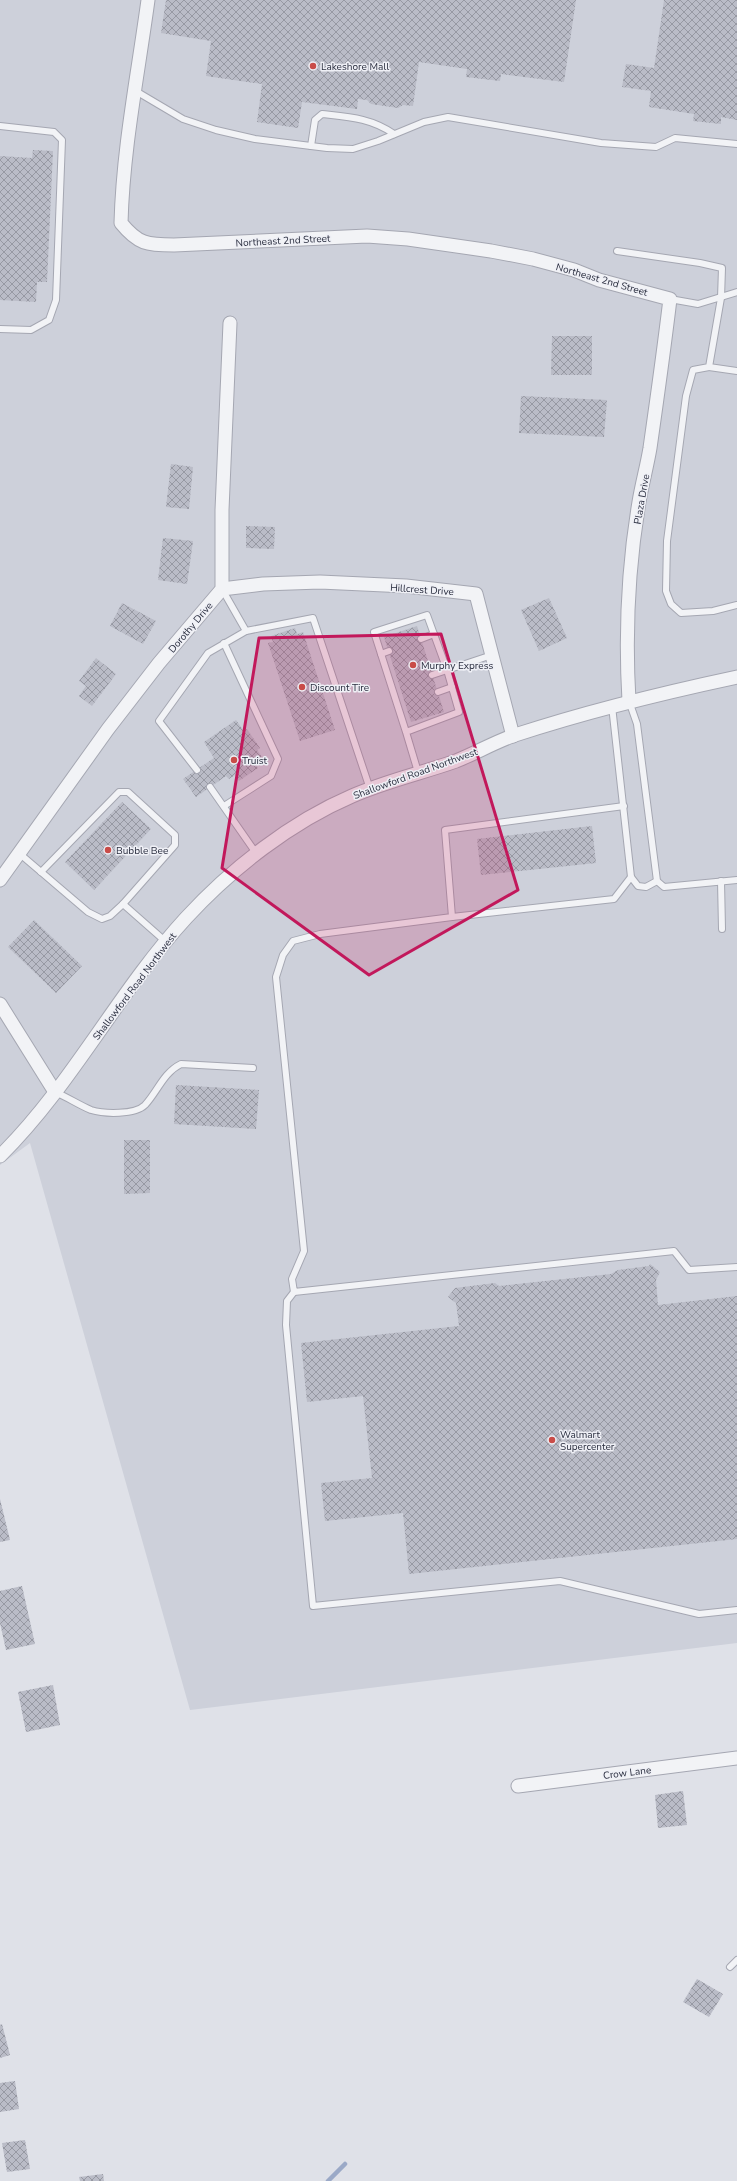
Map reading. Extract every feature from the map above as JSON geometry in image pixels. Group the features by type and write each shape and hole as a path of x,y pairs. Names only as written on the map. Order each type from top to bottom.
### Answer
{"street":[{"name":"Northeast 2nd Street","path":"148,0 134,90 120,223 132,236 147,244 196,245 367,236 408,239 491,251 533,259 574,270 599,280 670,299"},
{"name":"Plaza Drive","path":"629,701 627,669 628,598 632,554 639,502 650,450 670,299"},
{"path":"222,590 222,510 230,323"},
{"name":"Hillcrest Drive","path":"222,590 263,584 320,582 406,586 476,594 513,736"},
{"name":"Dorothy Drive","path":"0,880 108,729 159,664 222,590"},
{"name":"Shallowford Road Northwest","path":"0,1156 55,1092 165,941 213,891 256,853 297,826 350,797 456,760 513,736 629,701 737,677"},
{"path":"0,1004 55,1092"},
{"name":"Crow Lane","path":"518,1786 737,1758"}],"lane":[{"path":"134,90 183,119 216,130 255,139 311,146 353,149 378,142 424,122 448,117 625,145 656,147 675,138 737,144"},
{"path":"311,146 315,120 322,114 363,119 380,124 394,134"},
{"path":"0,126 54,132 62,140 56,300 49,320 31,330 0,329"},
{"path":"617,251 700,262 722,268 721,298 709,367"},
{"path":"670,299 698,304 737,292"},
{"path":"737,371 709,367 693,370 686,396 668,541 666,591 671,604 681,613 713,611 737,605"},
{"path":"222,590 246,631"},
{"path":"406,732 459,712 447,670 427,615 374,632 418,772"},
{"path":"196,770 159,721 208,653 246,631 313,618 370,789"},
{"path":"421,640 434,634"},
{"path":"224,643 278,759 271,776 224,806"},
{"path":"381,654 389,651"},
{"path":"432,675 492,655"},
{"path":"392,687 399,685"},
{"path":"438,692 452,687"},
{"path":"629,701 637,724 657,881 664,887 737,880"},
{"path":"398,706 405,703"},
{"path":"612,706 631,878 638,886 646,887 657,881"},
{"path":"210,788 256,853"},
{"path":"20,854 41,872 88,912 102,919 110,916 123,904 175,845 175,835 128,792 119,792 41,872"},
{"path":"452,917 445,830 624,806"},
{"path":"294,1292 292,1279 304,1251 276,976 283,954 293,940 320,934 452,917 614,899 631,878"},
{"path":"721,881 722,929"},
{"path":"123,904 165,941"},
{"path":"55,1092 92,1110 122,1113 137,1111 144,1106 171,1069 181,1064 253,1068"},
{"path":"737,1267 688,1270 674,1251 294,1292 287,1301 286,1325 313,1606 560,1581 699,1614 737,1610"},
{"path":"730,1967 737,1960"}],"highlighted area":[{"path":"441,634 518,890 369,975 222,868 259,638"}],"shaded area":[{"path":"0,0 737,0 737,1643 190,1710 30,1143 0,1165"}],"building":[{"name":"Lakeshore Mall","path":"166,0 576,0 564,82 501,74 500,81 466,77 467,69 419,62 413,106 403,105 398,108 371,104 367,100 358,99 357,109 302,102 298,128 257,122 262,84 206,76 211,41 161,33"},
{"path":"664,0 737,0 737,120 721,117 721,124 693,121 694,114 649,107 651,91 622,87 626,64 654,68"},
{"path":"33,150 53,151 47,282 37,282 36,302 0,300 0,156 32,158"},
{"path":"552,336 592,336 592,375 551,375"},
{"path":"521,396 607,400 604,437 519,433"},
{"path":"171,464 193,467 189,509 166,507"},
{"path":"246,526 275,527 274,549 246,548"},
{"path":"163,538 193,541 187,584 158,580"},
{"path":"549,598 567,638 539,651 521,610"},
{"path":"122,603 156,621 143,644 110,626"},
{"path":"417,626 444,712 411,722 384,637"},
{"name":"Discount Tire","path":"295,628 297,634 303,632 335,730 300,741 268,643 273,642 271,636"},
{"path":"96,658 116,674 92,706 79,696 86,686 79,681"},
{"name":"Truist","path":"236,720 244,731 247,729 260,748 257,750 262,757 254,762 258,768 239,781 235,775 229,779 226,776 196,797 183,779 214,758 204,742"},
{"path":"122,802 151,829 94,890 65,862"},
{"path":"592,826 596,863 481,875 477,839"},
{"path":"34,920 82,966 56,993 8,947"},
{"path":"176,1085 259,1090 256,1129 174,1124"},
{"path":"124,1140 150,1140 150,1193 124,1194"},
{"name":"Walmart Supercenter","path":"650,1264 660,1272 656,1280 658,1305 737,1296 737,1539 409,1574 403,1513 325,1521 321,1483 372,1478 363,1396 307,1402 301,1343 459,1326 456,1303 448,1297 455,1288 495,1283 499,1286 611,1274 618,1270 649,1266"},
{"path":"0,1499 10,1540 0,1542"},
{"path":"22,1586 35,1644 6,1650 0,1623 0,1591"},
{"path":"53,1685 60,1725 26,1732 18,1692"},
{"path":"683,1791 687,1825 658,1828 655,1795"},
{"path":"697,1979 723,1994 709,2017 683,2002"},
{"path":"2,2024 10,2055 0,2058 0,2025"},
{"path":"15,2081 19,2109 0,2112 0,2083"},
{"path":"25,2140 30,2169 7,2172 2,2143"},
{"path":"103,2174 104,2181 80,2181 79,2177"}],"waterway":[{"path":"328,2181 345,2164"}],"place":[{"name":"Lakeshore Mall","path":"313,66"},
{"name":"Murphy Express","path":"413,665"},
{"name":"Discount Tire","path":"302,687"},
{"name":"Truist","path":"234,760"},
{"name":"Bubble Bee","path":"108,850"},
{"name":"Walmart Supercenter","path":"552,1440"}]}
